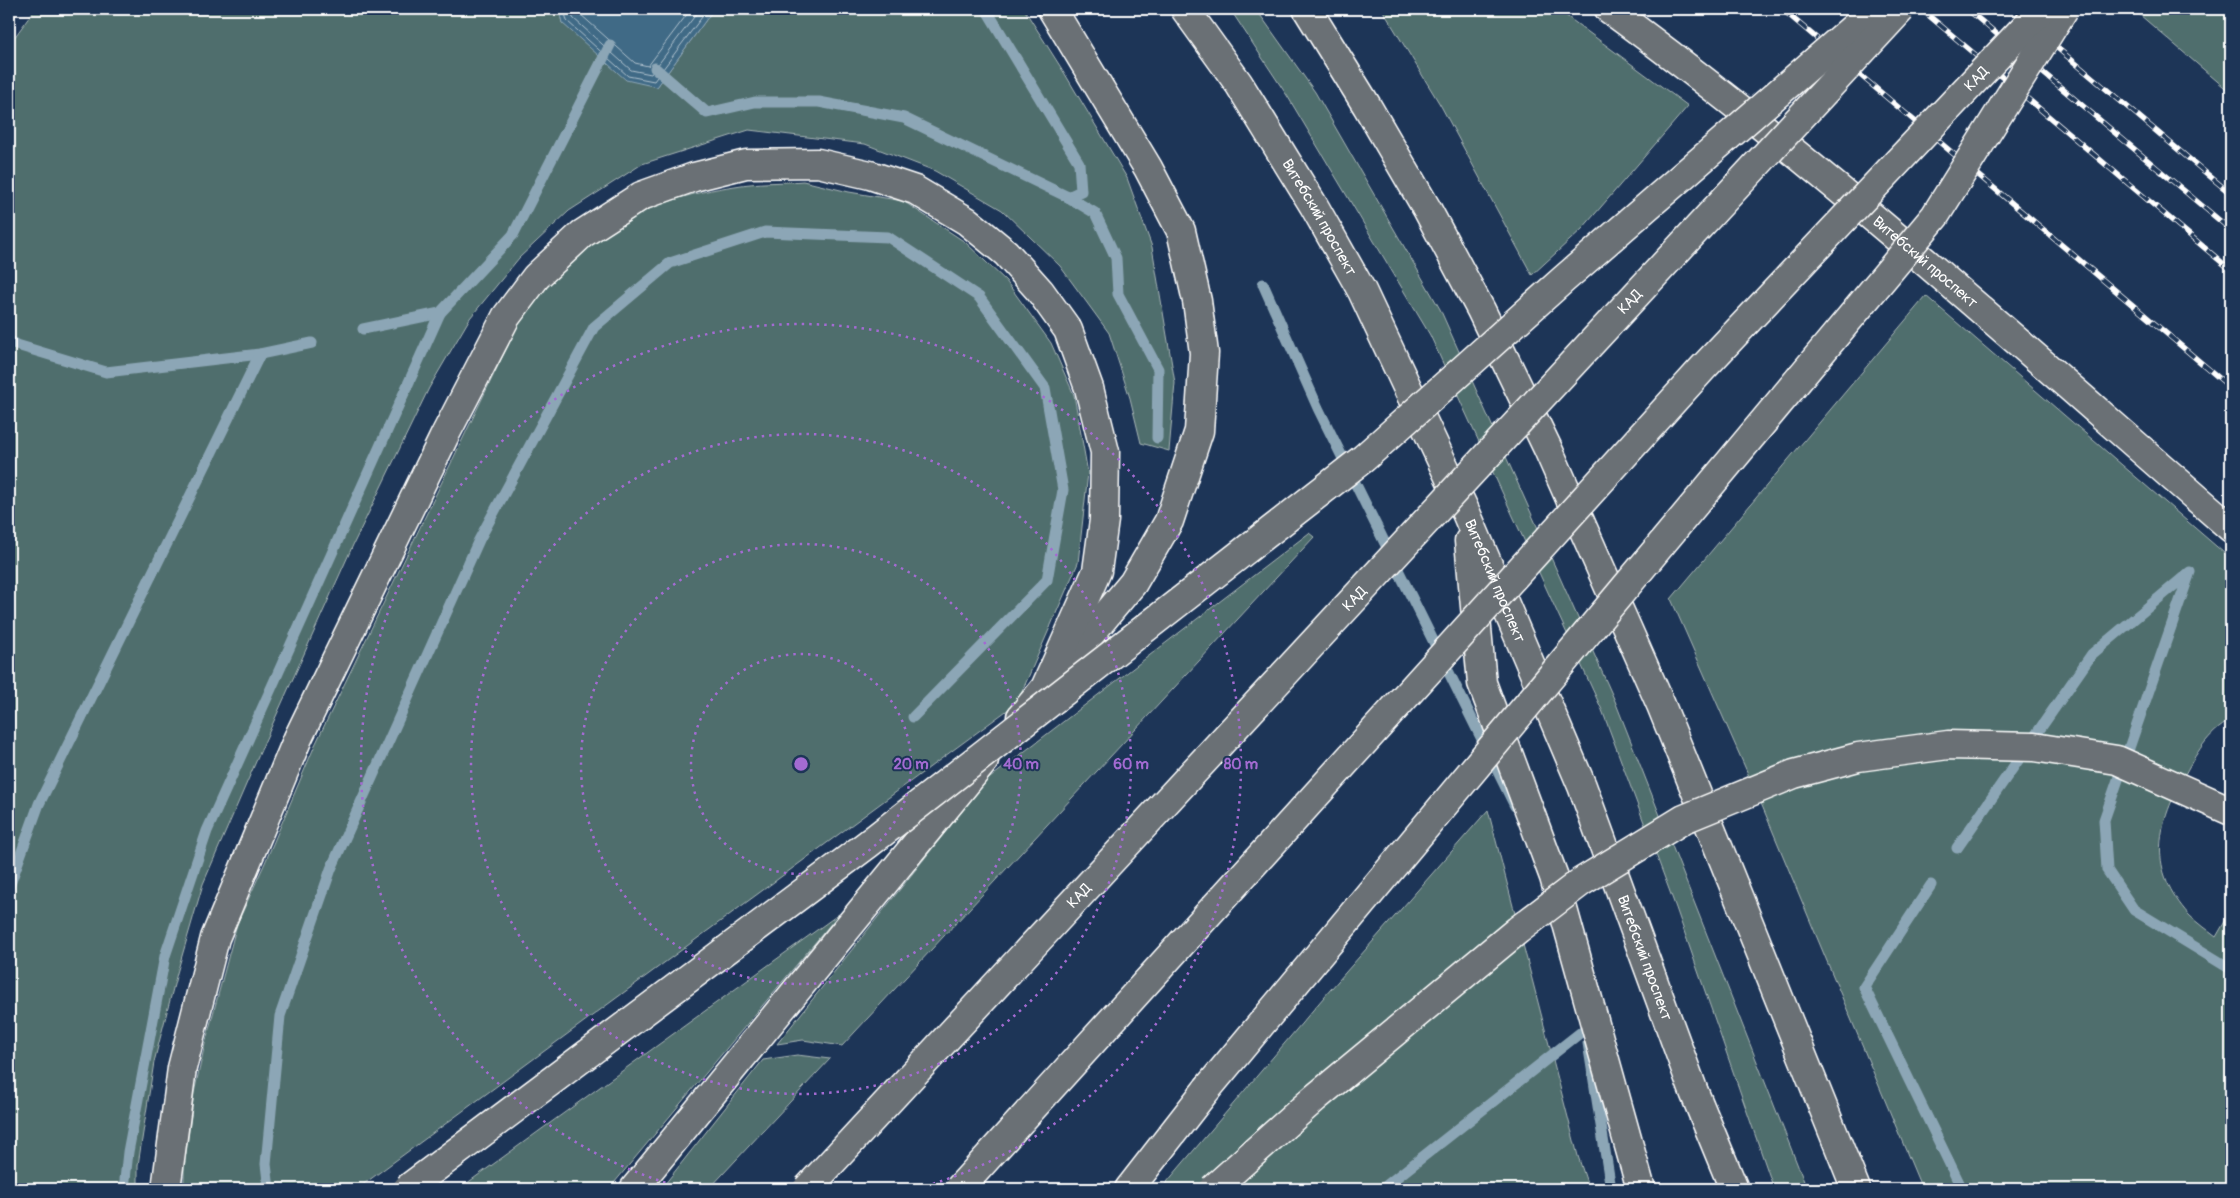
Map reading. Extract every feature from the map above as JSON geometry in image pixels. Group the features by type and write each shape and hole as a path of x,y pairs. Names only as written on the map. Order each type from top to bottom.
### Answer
{"main road":[{"path":"634,1189 934,821 1133,582 1168,521 1199,431 1204,353 1182,231 1148,168 1052,9"},
{"name":"Витебский проспект","path":"1185,9 1239,84 1314,206 1362,291 1467,515 1582,786 1694,1092 1734,1189"},
{"path":"1307,9 1367,106 1427,209 1481,310 1548,450 1661,705 1856,1189"},
{"name":"Витебский проспект","path":"1609,9 1672,55 1847,194 2231,528"},
{"path":"407,1189 868,844 1364,458 1579,266 1875,9"},
{"name":"КАД","path":"807,1189 1901,9"},
{"name":"КАД","path":"959,1189 1703,368 2042,9"},
{"path":"1129,1189 1213,1081 1934,216 2064,9"},
{"path":"166,1189 182,1068 215,938 298,738 445,435 506,317 536,277 582,234 641,196 694,177 746,164 818,163 862,173 915,190 967,222 1006,252 1040,291 1068,330 1089,388 1105,452 1104,520 1096,571 1046,688"},
{"path":"1467,515 1482,683 1554,877 1641,1189"},
{"path":"1214,1189 1345,1073 1518,930 1581,882 1684,819 1794,774 1858,756 1948,745 2034,748 2117,760 2231,811"}],"green space":[{"path":"35,9 559,9 562,23 657,87 714,9 1024,9 1127,178 1152,247 1175,383 1169,451 1141,443 1130,398 1109,333 1060,266 1002,210 935,171 865,144 749,130 642,164 569,211 519,258 470,318 429,388 353,545 203,884 154,1062 138,1165 138,1189 9,1189 9,45"},
{"path":"1230,9 1256,9 1315,92 1440,309 1615,701 1807,1189 1774,1189 1676,908 1602,710 1430,335 1288,97"},
{"path":"1382,9 1557,9 1688,106 1582,229 1532,275 1441,106"},
{"path":"2133,9 2231,9 2231,93"},
{"path":"803,181 849,192 903,201 965,242 1006,281 1051,343 1074,395 1088,473 1078,563 1017,703 357,1189 184,1189 184,1169 194,1093 237,924 315,745 521,318 551,282 573,260 597,239 624,221 670,201 702,192 752,184"},
{"path":"1926,296 2231,559 2231,720 2215,731 2188,769 2167,814 2160,848 2162,865 2167,881 2176,898 2192,918 2216,937 2231,911 2231,1189 1922,1189 1763,808 1671,599"},
{"path":"1309,533 1314,537 842,1046 803,1040 777,1044 986,781"},
{"path":"1488,810 1578,1156 1589,1189 1161,1189 1324,997"},
{"path":"839,914 609,1189 459,1189"},
{"path":"797,1055 830,1059 709,1189 661,1189 763,1060"}],"water":[{"path":"559,9 714,9 657,87 626,80 562,23"}],"waterway":[{"path":"986,9 1079,163 1081,191 1068,197"},
{"path":"363,329 440,313 513,235 610,45"},
{"path":"655,68 707,113 755,102 819,102 904,118 1068,197 1095,213 1116,258 1118,294 1158,369 1157,438"},
{"path":"269,1189 266,1164 280,1016 331,869 479,540 594,327 670,263 765,232 888,237 979,297 1045,388 1063,490 1047,580 913,717"},
{"path":"1263,284 1318,408 1515,806"},
{"path":"124,1189 128,1152 165,956 207,831 440,313"},
{"path":"9,340 17,345 106,372 260,354 312,343"},
{"path":"9,887 39,804 260,354"},
{"path":"1957,848 2092,654 2190,572 2104,820 2107,870 2134,910 2231,969"},
{"path":"1931,885 1864,987 1962,1189"},
{"path":"1382,1189 1585,1029"},
{"path":"1588,1043 1611,1189"}],"railway":[{"path":"1782,9 2231,388"},
{"path":"1921,9 2231,270"},
{"path":"1967,9 2231,230"},
{"path":"2011,9 2231,194"}]}
